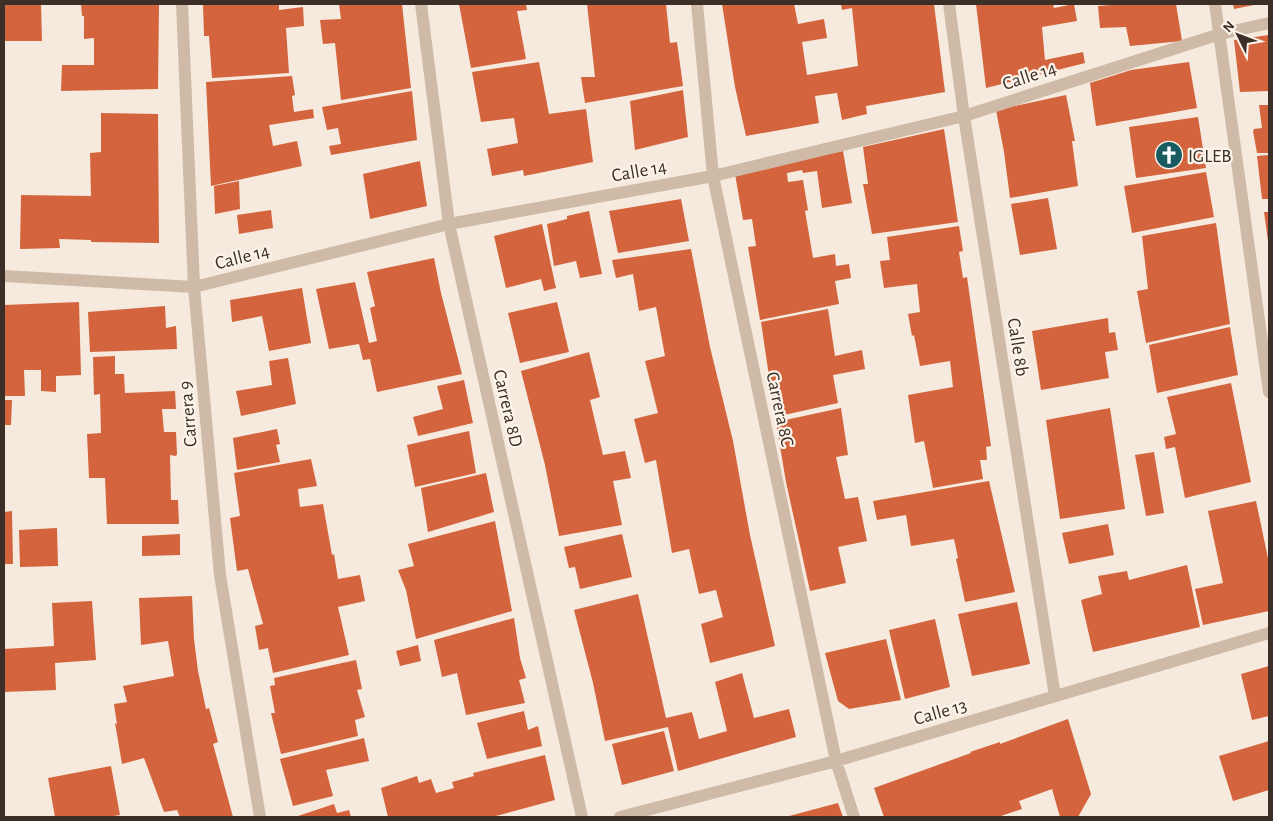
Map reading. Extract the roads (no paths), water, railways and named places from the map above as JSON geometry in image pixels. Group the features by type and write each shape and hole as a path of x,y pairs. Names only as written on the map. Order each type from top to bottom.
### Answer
{"street":[{"name":"Carrera 9","path":"182,4 194,287 220,575 260,817"},
{"name":"Carrera 8D","path":"421,4 449,224 582,817"},
{"name":"Carrera 8C","path":"697,4 713,176 836,761 854,817"},
{"name":"Calle 8b","path":"948,4 1055,696"},
{"path":"1215,4 1269,392"},
{"name":"Calle 14","path":"4,276 194,287 449,224 713,176 964,116 1220,34 1269,23"},
{"name":"Calle 13","path":"620,817 836,761 1269,634"}],"place":[{"name":"IGLEB","path":"1169,155"}]}
